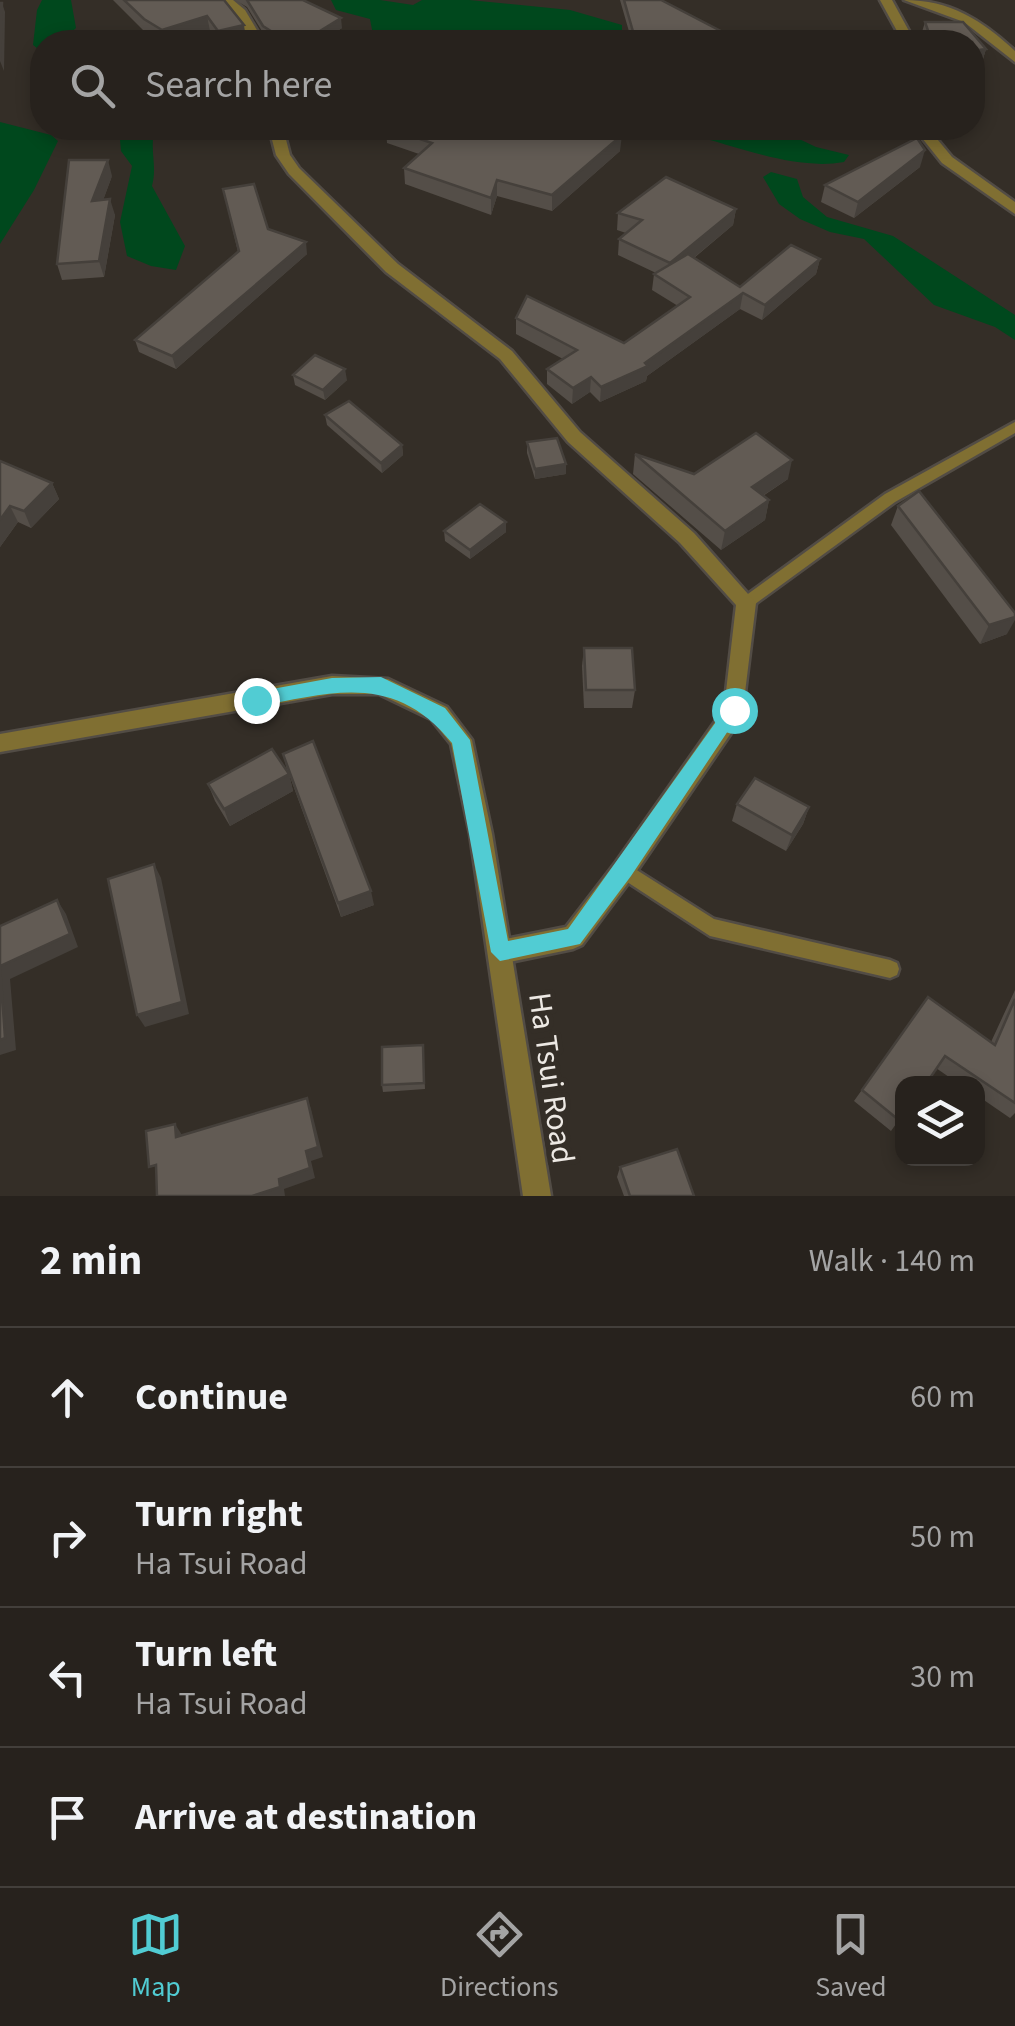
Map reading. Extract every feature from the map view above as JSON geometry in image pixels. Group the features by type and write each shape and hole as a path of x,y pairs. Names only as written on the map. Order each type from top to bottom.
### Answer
{"street":[{"path":"226,0 251,30"},
{"path":"886,0 902,30"},
{"path":"910,0 970,18 1015,58"},
{"path":"279,140 283,156 294,172 392,268 506,355 574,438 687,538 746,604 734,710 624,870 573,937 500,952"},
{"path":"931,140 947,160 1015,209"},
{"name":"Ha Tsui Road","path":"0,743 332,685 381,684 439,713 461,740 500,952 536,1196"}],"lane":[{"path":"746,604 890,498 1015,427"},
{"path":"624,870 710,927 890,969"}],"green space":[{"path":"42,0 71,0 76,28 35,30"},
{"path":"331,0 413,5 422,0 469,0 570,10 622,25 622,30 372,30 370,19 336,10"},
{"path":"0,122 30,130 30,140 58,141 34,190 0,244"},
{"path":"120,140 153,140 152,186 185,246 176,270 151,266 127,256 120,222 132,166 121,151"},
{"path":"709,140 801,140 849,155 844,162 825,164 766,156"},
{"path":"771,172 797,179 803,197 827,217 893,236 1015,315 1015,340 995,327 934,305 864,239 830,232 800,219 779,204 763,177"}],"building":[{"path":"124,0 224,0 244,25 217,30 207,16 162,30"},
{"path":"247,0 303,0 341,18 322,30 269,30"},
{"path":"624,0 661,0 719,30 633,30"},
{"path":"925,22 963,22 970,30 928,30"},
{"path":"423,140 616,140 552,195 497,180 491,198 404,168 432,143"},
{"path":"913,140 918,140 925,150 858,202 825,185"},
{"path":"69,160 108,160 92,201 110,199 99,261 57,264"},
{"path":"666,177 736,209 670,263 619,239 642,220 618,213"},
{"path":"254,184 268,229 306,242 172,356 135,340 239,251 223,189"},
{"path":"791,245 820,259 765,305 743,293 645,363 648,366 601,387 591,377 573,388 547,369 577,350 516,318 527,296 624,343 690,297 654,274 688,254 740,287"},
{"path":"315,355 345,369 323,390 293,375"},
{"path":"349,401 402,445 381,463 325,415"},
{"path":"756,433 792,460 752,487 769,500 725,531 635,454 694,474"},
{"path":"557,438 566,464 535,469 527,442"},
{"path":"0,461 52,483 24,511 10,506 0,520"},
{"path":"919,491 1015,617 989,625 898,506"},
{"path":"480,504 506,522 470,550 444,531"},
{"path":"584,648 632,648 635,690 586,690"},
{"path":"313,741 371,891 338,903 283,754"},
{"path":"272,749 289,774 224,809 208,784"},
{"path":"755,778 809,807 792,835 737,804"},
{"path":"154,864 182,1002 137,1015 108,879"},
{"path":"57,900 70,934 0,966 0,926"},
{"path":"0,966 5,1038 0,1040"},
{"path":"928,997 995,1045 1015,999 1015,1103 985,1083 985,1076 975,1076 945,1056 931,1076 895,1076 895,1117 862,1090"},
{"path":"423,1045 424,1083 382,1085 382,1047"},
{"path":"307,1098 318,1147 306,1151 310,1168 279,1179 280,1187 252,1196 157,1196 156,1165 149,1167 146,1131 175,1124 176,1137"},
{"path":"677,1149 694,1196 630,1196 620,1167"}],"route":[{"path":"256,700 332,685 381,684 439,713 461,740 500,952 573,937 734,710"}]}
